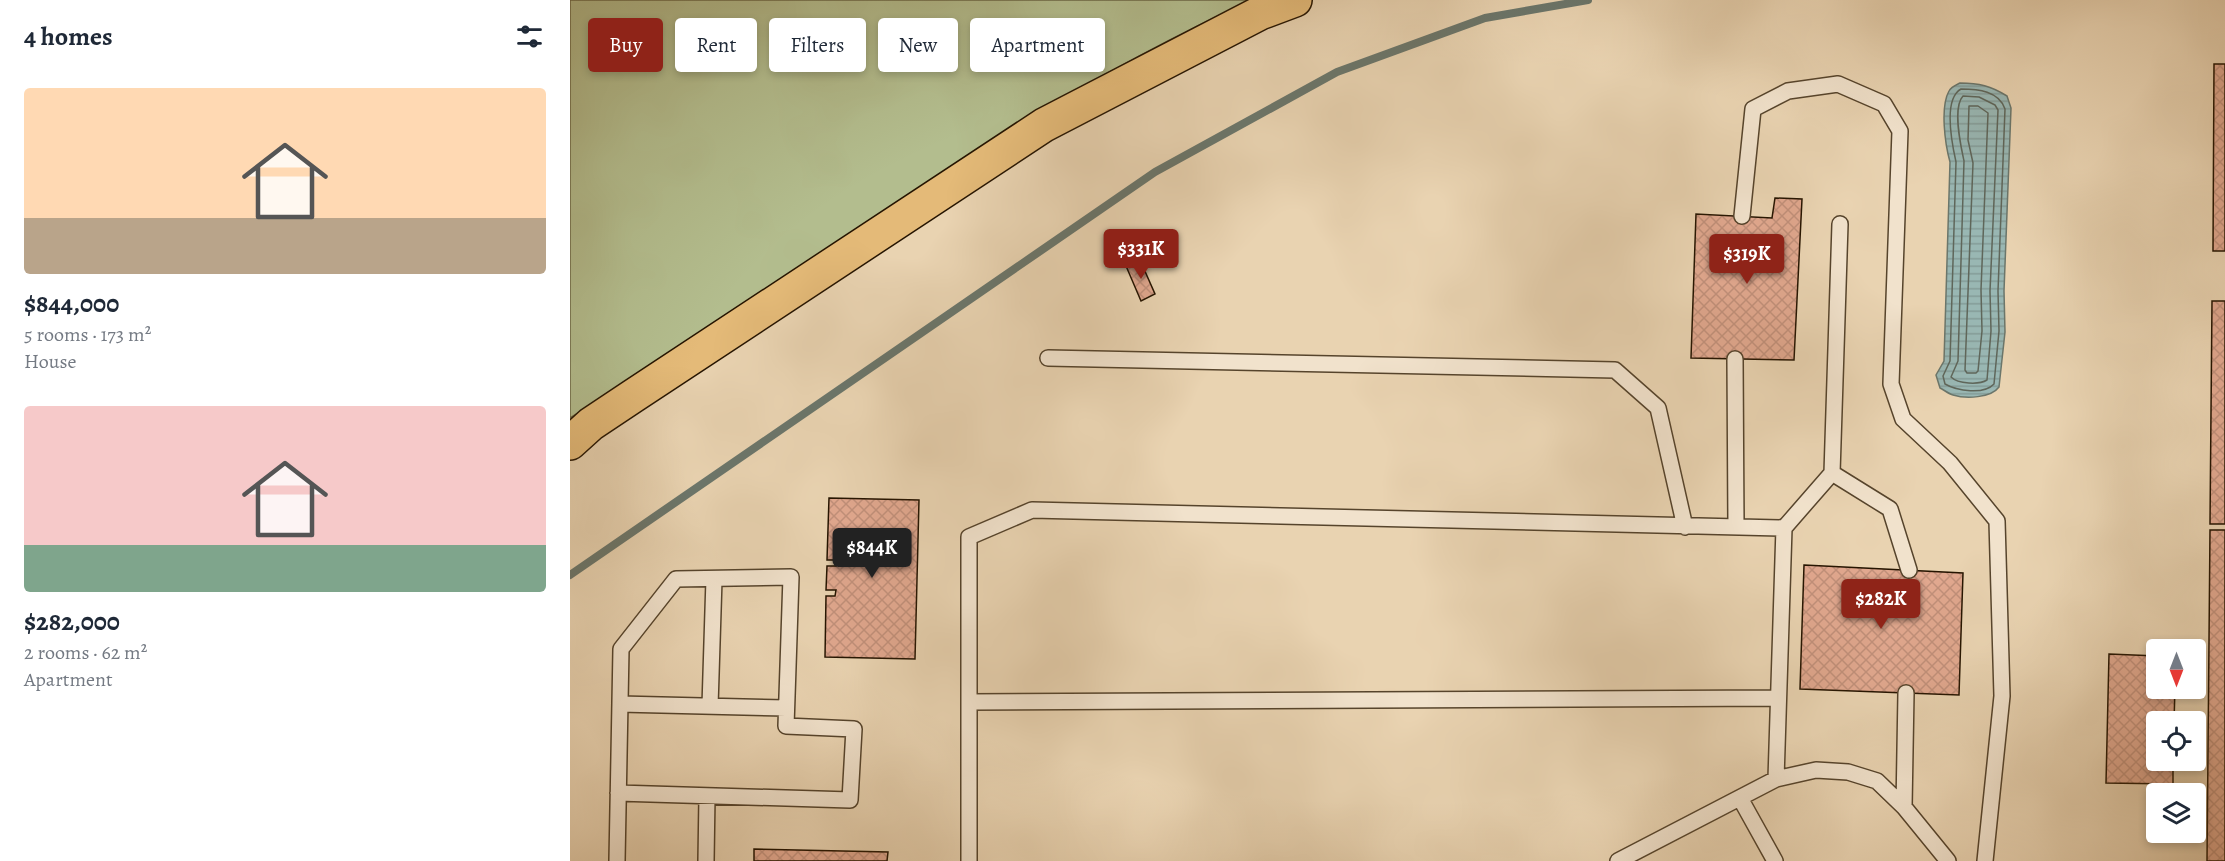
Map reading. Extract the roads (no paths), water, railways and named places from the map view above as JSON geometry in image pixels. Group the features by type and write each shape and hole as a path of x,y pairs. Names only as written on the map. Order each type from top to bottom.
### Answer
{"highway":[{"path":"570,442 591,424 1044,125 1260,13 1294,0"}],"lane":[{"path":"1742,216 1752,109 1788,91 1838,84 1884,104 1900,131 1891,384 1903,419 1950,463 1997,521 2002,696 1985,861"},
{"path":"1776,779 1785,528 1832,473 1840,224"},
{"path":"1047,358 1615,370 1658,408 1685,526"},
{"path":"1735,359 1736,526"},
{"path":"1832,473 1890,510 1909,570"},
{"path":"969,861 969,537 1032,510 1785,528"},
{"path":"617,861 618,793 621,649 676,579 791,577 786,726 854,729 850,800 618,793"},
{"path":"710,706 714,579"},
{"path":"1904,807 1906,693"},
{"path":"970,702 1778,698"},
{"path":"620,704 786,708"},
{"path":"1618,861 1776,779 1816,770 1848,772 1877,781 1904,807 1948,861"},
{"path":"706,861 707,796"},
{"path":"1740,798 1775,861"}],"water":[{"path":"1960,83 1990,87 2007,96 2011,108 2004,291 2005,332 1999,387 1990,393 1971,397 1953,395 1940,388 1936,375 1944,361 1950,162 1946,146 1944,116 1946,98 1950,90"}],"waterway":[{"path":"570,575 1155,172 1337,72 1485,18 1588,0"}]}
